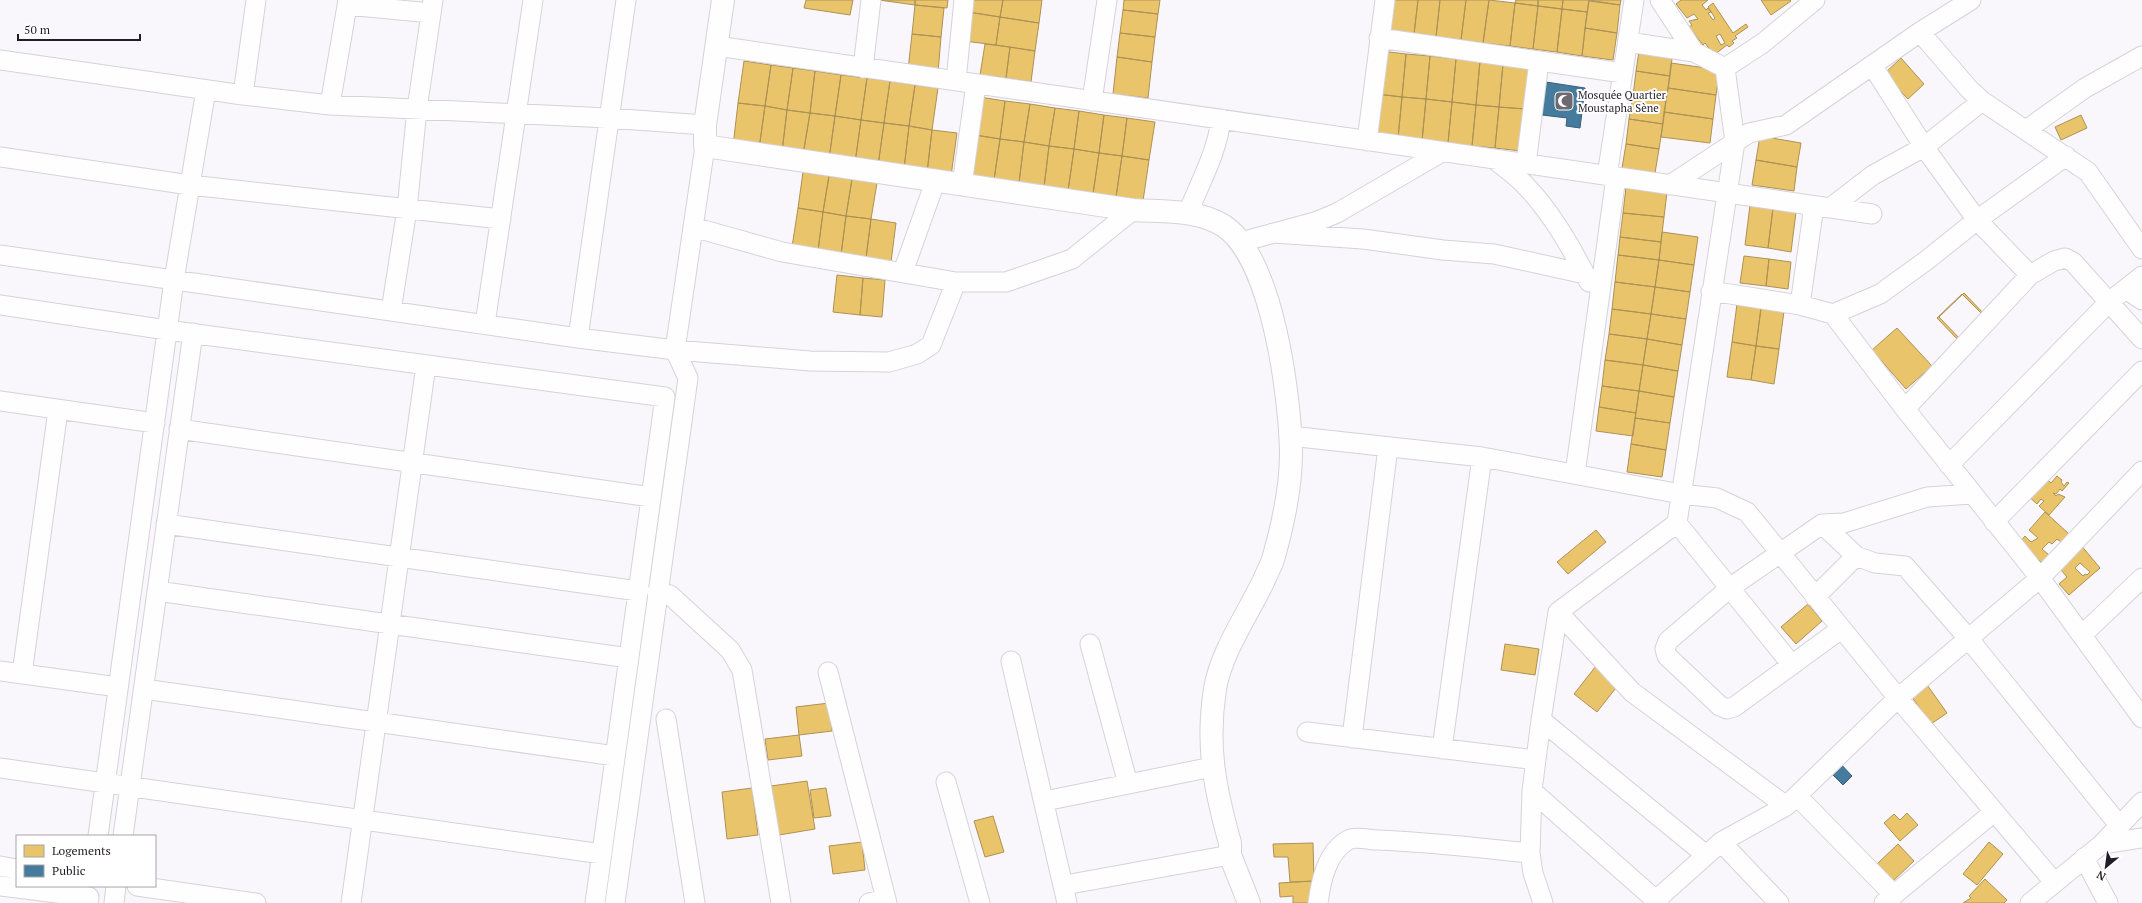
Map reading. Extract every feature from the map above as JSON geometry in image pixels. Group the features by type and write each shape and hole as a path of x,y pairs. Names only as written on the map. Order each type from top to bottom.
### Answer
{"street":[{"path":"485,324 533,0"},
{"path":"578,338 608,118 626,0"},
{"path":"614,903 688,378 675,350 723,0"},
{"path":"863,68 871,0"},
{"path":"956,81 964,0"},
{"path":"1092,101 1107,0"},
{"path":"1367,141 1385,0"},
{"path":"1575,474 1599,303 1623,72 1634,0"},
{"path":"1660,0 1694,52"},
{"path":"1725,68 1764,43 1814,0"},
{"path":"1670,185 1749,133 1786,125 1920,32 1971,0"},
{"path":"243,95 252,1"},
{"path":"330,105 347,3 432,7 418,109 407,209 391,311"},
{"path":"1920,32 1969,89 1982,101 2088,172 2142,249"},
{"path":"1379,38 1623,72"},
{"path":"1628,42 1694,52 1725,68"},
{"path":"717,46 1872,214"},
{"path":"2026,130 2085,88 2142,56"},
{"path":"0,60 206,90 330,105 608,118 935,182 1133,210 1188,213 1210,219 1225,227 1241,242 1254,263 1271,315 1284,378 1291,455 1283,520 1274,559 1223,663 1216,687 1212,717 1212,767 1230,843 1230,855 1249,903"},
{"path":"1526,164 1539,61"},
{"path":"1872,65 1924,147 1977,220 2030,274"},
{"path":"1543,903 1533,873 1530,853 1532,791 1540,720 1558,612 1677,523 1726,193 1735,142 1725,68"},
{"path":"962,185 976,84"},
{"path":"98,835 174,280 206,90"},
{"path":"1800,305 1822,207 1873,174 1924,147 1982,101"},
{"path":"1188,213 1214,152 1219,136 1221,120"},
{"path":"1241,242 1315,222 1337,213 1442,152"},
{"path":"1833,314 1880,294 1927,260 1977,220 2066,156"},
{"path":"0,157 190,185 501,219"},
{"path":"1494,159 1522,182 1554,220 1585,274 1599,303"},
{"path":"903,272 935,182"},
{"path":"693,227 782,252 956,282 1006,282 1072,259 1133,210"},
{"path":"1273,233 1364,239 1449,251 1494,254 1585,274"},
{"path":"0,255 578,338 675,350 810,361 889,362 917,354 931,344 956,282"},
{"path":"1905,409 2030,274 2054,261 2065,258 2073,262 2142,339"},
{"path":"1949,465 2109,302 2142,276"},
{"path":"2126,289 2142,300"},
{"path":"1712,291 1800,305 1833,314 1905,409 2040,578 2141,713"},
{"path":"0,305 167,330 665,396 595,903"},
{"path":"123,835 193,333"},
{"path":"352,903 426,364"},
{"path":"1994,522 2142,371"},
{"path":"0,401 155,423"},
{"path":"22,674 58,410"},
{"path":"179,429 651,497"},
{"path":"1290,436 1482,457 1681,494 1717,498 1747,512 1898,698 2054,882"},
{"path":"1352,738 1388,447"},
{"path":"1442,749 1482,457"},
{"path":"1532,791 1657,901 1721,842 1792,801 1898,698 2040,578 2142,471"},
{"path":"1841,629 1734,707 1727,709 1720,706 1667,656 1665,649 1668,641 1731,587 1822,524 1844,524 1927,497 1972,494"},
{"path":"1677,523 1731,587 1792,665"},
{"path":"166,524 638,591"},
{"path":"1822,524 1856,556 1875,562 1905,566 1968,638 2119,825"},
{"path":"1815,597 1856,556"},
{"path":"2082,635 2142,578"},
{"path":"157,591 629,658"},
{"path":"657,592 670,595 730,650 742,670 781,903"},
{"path":"1558,612 1632,692 1792,801 1889,899 1994,812"},
{"path":"1090,644 1128,784"},
{"path":"1011,661 1066,894 1230,855"},
{"path":"0,671 118,687"},
{"path":"828,672 881,902"},
{"path":"144,689 615,756"},
{"path":"666,719 695,903"},
{"path":"1540,720 1706,855"},
{"path":"1307,732 1536,760"},
{"path":"1045,801 1212,767"},
{"path":"0,768 602,854"},
{"path":"946,782 980,903"},
{"path":"2030,903 2102,844 2142,802"},
{"path":"2102,844 2142,838"},
{"path":"1318,903 1321,880 1330,861 1338,847 1350,839 1424,842 1530,853"},
{"path":"1721,842 1779,903"},
{"path":"2084,858 2108,903"},
{"path":"0,866 16,869"},
{"path":"0,886 89,897 88,903"},
{"path":"114,903 116,887"},
{"path":"144,887 256,903"}],"building: Logements":[{"path":"806,0 853,0 850,15 804,8"},
{"path":"879,0 915,0 915,5"},
{"path":"915,0 948,0 947,8 915,5"},
{"path":"970,0 1003,0 1000,17 968,12"},
{"path":"1003,0 1042,0 1039,23 1000,17"},
{"path":"1124,0 1160,0 1158,14 1123,10"},
{"path":"1393,0 1418,0 1414,34 1389,30"},
{"path":"1418,0 1440,0 1436,37 1414,34"},
{"path":"1440,0 1466,0 1461,40 1436,37"},
{"path":"1466,0 1489,0 1483,43 1461,40"},
{"path":"1489,0 1515,3 1510,46 1483,43"},
{"path":"1516,0 1538,0 1538,6 1515,3"},
{"path":"1538,0 1563,0 1562,9 1538,6"},
{"path":"1563,0 1589,0 1587,12 1562,9"},
{"path":"1589,0 1621,0 1620,5"},
{"path":"1681,0 1708,0 1702,5 1706,10 1708,8 1711,12 1708,13 1713,20 1715,18 1708,7 1713,3 1733,33 1746,24 1748,27 1735,36 1737,38 1732,41 1734,43 1729,47 1727,45 1714,55 1705,43 1703,45 1689,27 1692,25 1689,21 1698,19 1694,14 1687,18 1676,4","holes":["1720,34 1725,43 1721,45 1716,36"]},
{"path":"1761,0 1790,0 1791,1 1771,15"},
{"path":"1589,1 1620,5 1617,33 1585,28"},
{"path":"1515,3 1538,6 1533,49 1510,46"},
{"path":"915,5 944,8 941,37 912,34"},
{"path":"1538,6 1562,9 1557,52 1533,49"},
{"path":"1562,9 1587,12 1582,56 1557,52"},
{"path":"1123,10 1158,14 1155,37 1120,33"},
{"path":"968,12 1000,17 996,45 964,41"},
{"path":"1000,17 1039,23 1035,51 996,45"},
{"path":"1585,28 1617,33 1613,60 1582,56"},
{"path":"1120,33 1155,37 1152,62 1117,57"},
{"path":"912,34 941,37 938,73 908,70"},
{"path":"985,44 1010,47 1006,78 980,75"},
{"path":"1640,45 1673,50 1670,76 1636,71"},
{"path":"1010,47 1035,51 1031,82 1006,78"},
{"path":"1381,51 1406,54 1402,97 1377,94"},
{"path":"1406,54 1430,56 1426,99 1402,97"},
{"path":"1430,56 1456,59 1452,102 1426,99"},
{"path":"1117,57 1152,62 1148,98 1113,94"},
{"path":"1901,58 1924,84 1908,99 1884,74"},
{"path":"1456,59 1480,61 1476,105 1452,102"},
{"path":"744,61 771,65 765,106 738,103"},
{"path":"1480,61 1503,64 1499,107 1476,105"},
{"path":"1671,63 1720,70 1716,95 1668,88"},
{"path":"1503,64 1529,66 1525,109 1499,107"},
{"path":"771,65 793,68 787,110 765,106"},
{"path":"793,68 815,71 810,113 787,110"},
{"path":"815,71 841,75 835,116 810,113"},
{"path":"1636,71 1670,76 1666,101 1633,96"},
{"path":"841,75 867,78 861,120 835,116"},
{"path":"867,78 890,81 884,123 861,120"},
{"path":"890,81 915,85 909,126 884,123"},
{"path":"915,85 938,88 932,130 909,126"},
{"path":"1668,88 1716,95 1713,119 1664,112"},
{"path":"1377,94 1402,97 1398,138 1372,136"},
{"path":"1633,96 1666,101 1663,124 1629,119"},
{"path":"980,97 1005,101 1000,139 975,135"},
{"path":"1402,97 1426,99 1422,141 1398,138"},
{"path":"1426,99 1452,102 1448,143 1422,141"},
{"path":"1005,101 1030,104 1024,142 1000,139"},
{"path":"1452,102 1476,105 1472,146 1448,143"},
{"path":"738,103 765,106 759,149 733,146"},
{"path":"1030,104 1055,108 1049,146 1024,142"},
{"path":"1476,105 1499,107 1495,148 1472,146"},
{"path":"765,106 787,110 782,152 759,149"},
{"path":"1499,107 1525,109 1521,151 1495,148"},
{"path":"1055,108 1079,111 1074,149 1049,146"},
{"path":"787,110 810,113 803,155 782,152"},
{"path":"1079,111 1104,115 1099,153 1074,149"},
{"path":"1664,112 1713,119 1710,143 1661,137"},
{"path":"810,113 835,116 829,159 803,155"},
{"path":"1104,115 1127,118 1122,156 1099,153"},
{"path":"2081,115 2087,128 2061,140 2055,127"},
{"path":"835,116 861,120 855,163 829,159"},
{"path":"1127,118 1155,122 1149,160 1122,156"},
{"path":"1629,119 1663,124 1659,149 1626,144"},
{"path":"861,120 884,123 878,166 855,163"},
{"path":"884,123 909,126 904,169 878,166"},
{"path":"909,126 932,130 927,173 904,169"},
{"path":"932,130 957,133 951,176 927,173"},
{"path":"975,135 1000,139 994,180 970,177"},
{"path":"1760,136 1801,143 1797,167 1756,160"},
{"path":"1000,139 1024,142 1019,183 994,180"},
{"path":"1024,142 1049,146 1044,187 1019,183"},
{"path":"1626,144 1659,149 1655,173 1622,168"},
{"path":"1049,146 1074,149 1068,191 1044,187"},
{"path":"1074,149 1099,153 1093,194 1068,191"},
{"path":"1099,153 1122,156 1116,197 1093,194"},
{"path":"1122,156 1149,160 1143,201 1116,197"},
{"path":"1756,160 1797,167 1794,191 1752,185"},
{"path":"803,172 829,176 823,212 798,208"},
{"path":"829,176 852,179 846,216 823,212"},
{"path":"852,179 877,183 871,219 846,216"},
{"path":"1626,187 1667,192 1664,217 1623,213"},
{"path":"1750,205 1773,208 1768,248 1745,245"},
{"path":"798,208 823,212 818,251 792,247"},
{"path":"1773,208 1796,212 1791,252 1768,248"},
{"path":"823,212 846,216 841,255 818,251"},
{"path":"1623,213 1664,217 1661,242 1620,237"},
{"path":"846,216 871,219 866,258 841,255"},
{"path":"871,219 896,223 891,262 866,258"},
{"path":"1662,232 1698,237 1694,265 1659,260"},
{"path":"1620,237 1661,242 1659,260 1618,255"},
{"path":"1618,255 1659,260 1655,287 1615,282"},
{"path":"1744,256 1769,259 1766,286 1740,283"},
{"path":"1769,259 1791,262 1788,289 1766,286"},
{"path":"1659,260 1694,265 1690,292 1655,287"},
{"path":"837,275 863,278 860,315 833,312"},
{"path":"863,278 885,280 882,317 860,315"},
{"path":"1615,282 1655,287 1651,314 1612,309"},
{"path":"1655,287 1690,292 1686,319 1651,314"},
{"path":"1964,293 1987,317 1962,341 1939,317"},
{"path":"1962,294 1986,318 1960,342 1937,318"},
{"path":"1737,304 1761,308 1756,346 1732,342"},
{"path":"1761,308 1784,311 1779,349 1756,346"},
{"path":"1612,309 1651,314 1647,339 1609,334"},
{"path":"1651,314 1686,319 1682,345 1647,339"},
{"path":"1897,328 1932,366 1906,389 1872,350"},
{"path":"1609,334 1647,339 1643,365 1605,360"},
{"path":"1647,339 1682,345 1678,371 1643,365"},
{"path":"1732,342 1756,346 1751,380 1727,377"},
{"path":"1756,346 1779,349 1774,384 1751,380"},
{"path":"1605,360 1643,365 1639,391 1602,386"},
{"path":"1643,365 1678,371 1674,397 1639,391"},
{"path":"1602,386 1639,391 1636,413 1599,407"},
{"path":"1639,391 1674,397 1670,423 1635,418"},
{"path":"1599,407 1636,413 1633,436 1596,431"},
{"path":"1635,418 1670,423 1666,450 1631,444"},
{"path":"1631,444 1666,450 1662,477 1627,472"},
{"path":"2043,476 2051,483 2057,476 2062,480 2061,482 2064,486 2067,482 2069,483 2062,491 2060,489 2056,494 2053,493 2056,496 2058,494 2065,497 2049,515 2039,506 2044,501 2041,499 2037,504 2027,495"},
{"path":"2045,512 2069,534 2061,542 2057,539 2052,544 2049,542 2042,549 2049,555 2042,563 2020,542 2025,536 2031,542 2038,538 2029,530"},
{"path":"1596,530 1606,542 1568,574 1557,562"},
{"path":"2080,544 2100,568 2069,595 2059,584 2067,577 2056,564","holes":["2080,563 2090,572 2083,576 2075,568"]},
{"path":"1808,604 1822,621 1796,644 1781,627"},
{"path":"1505,644 1539,649 1535,675 1501,670"},
{"path":"1596,666 1619,684 1597,712 1574,694"},
{"path":"1925,682 1947,713 1931,724 1909,693"},
{"path":"829,703 832,731 799,735 796,707"},
{"path":"799,735 802,756 768,760 765,739"},
{"path":"807,781 815,829 779,835 771,786"},
{"path":"752,788 758,835 727,839 722,792"},
{"path":"826,788 831,816 814,818 810,790"},
{"path":"1907,813 1918,825 1900,841 1884,823 1894,814 1900,820"},
{"path":"993,816 1004,852 985,857 974,821"},
{"path":"862,842 865,870 833,874 829,846"},
{"path":"1989,842 2003,854 1977,885 1963,874"},
{"path":"1313,843 1314,881 1290,882 1288,857 1274,857 1273,844"},
{"path":"1898,844 1914,861 1892,882 1876,865"},
{"path":"1985,879 2007,900 2004,903 1963,903 1971,898 1969,896"},
{"path":"1314,881 1315,903 1293,903 1293,896 1280,897 1279,883"}],"building: Public":[{"name":"Mosquée Quartier Moustapha Sène","path":"1546,82 1585,88 1580,128 1566,126 1567,118 1542,115"},
{"path":"1838,761 1852,776 1843,785 1828,770"}],"place":[{"name":"Mosquée Quartier Moustapha Sène","path":"1564,101"}]}
